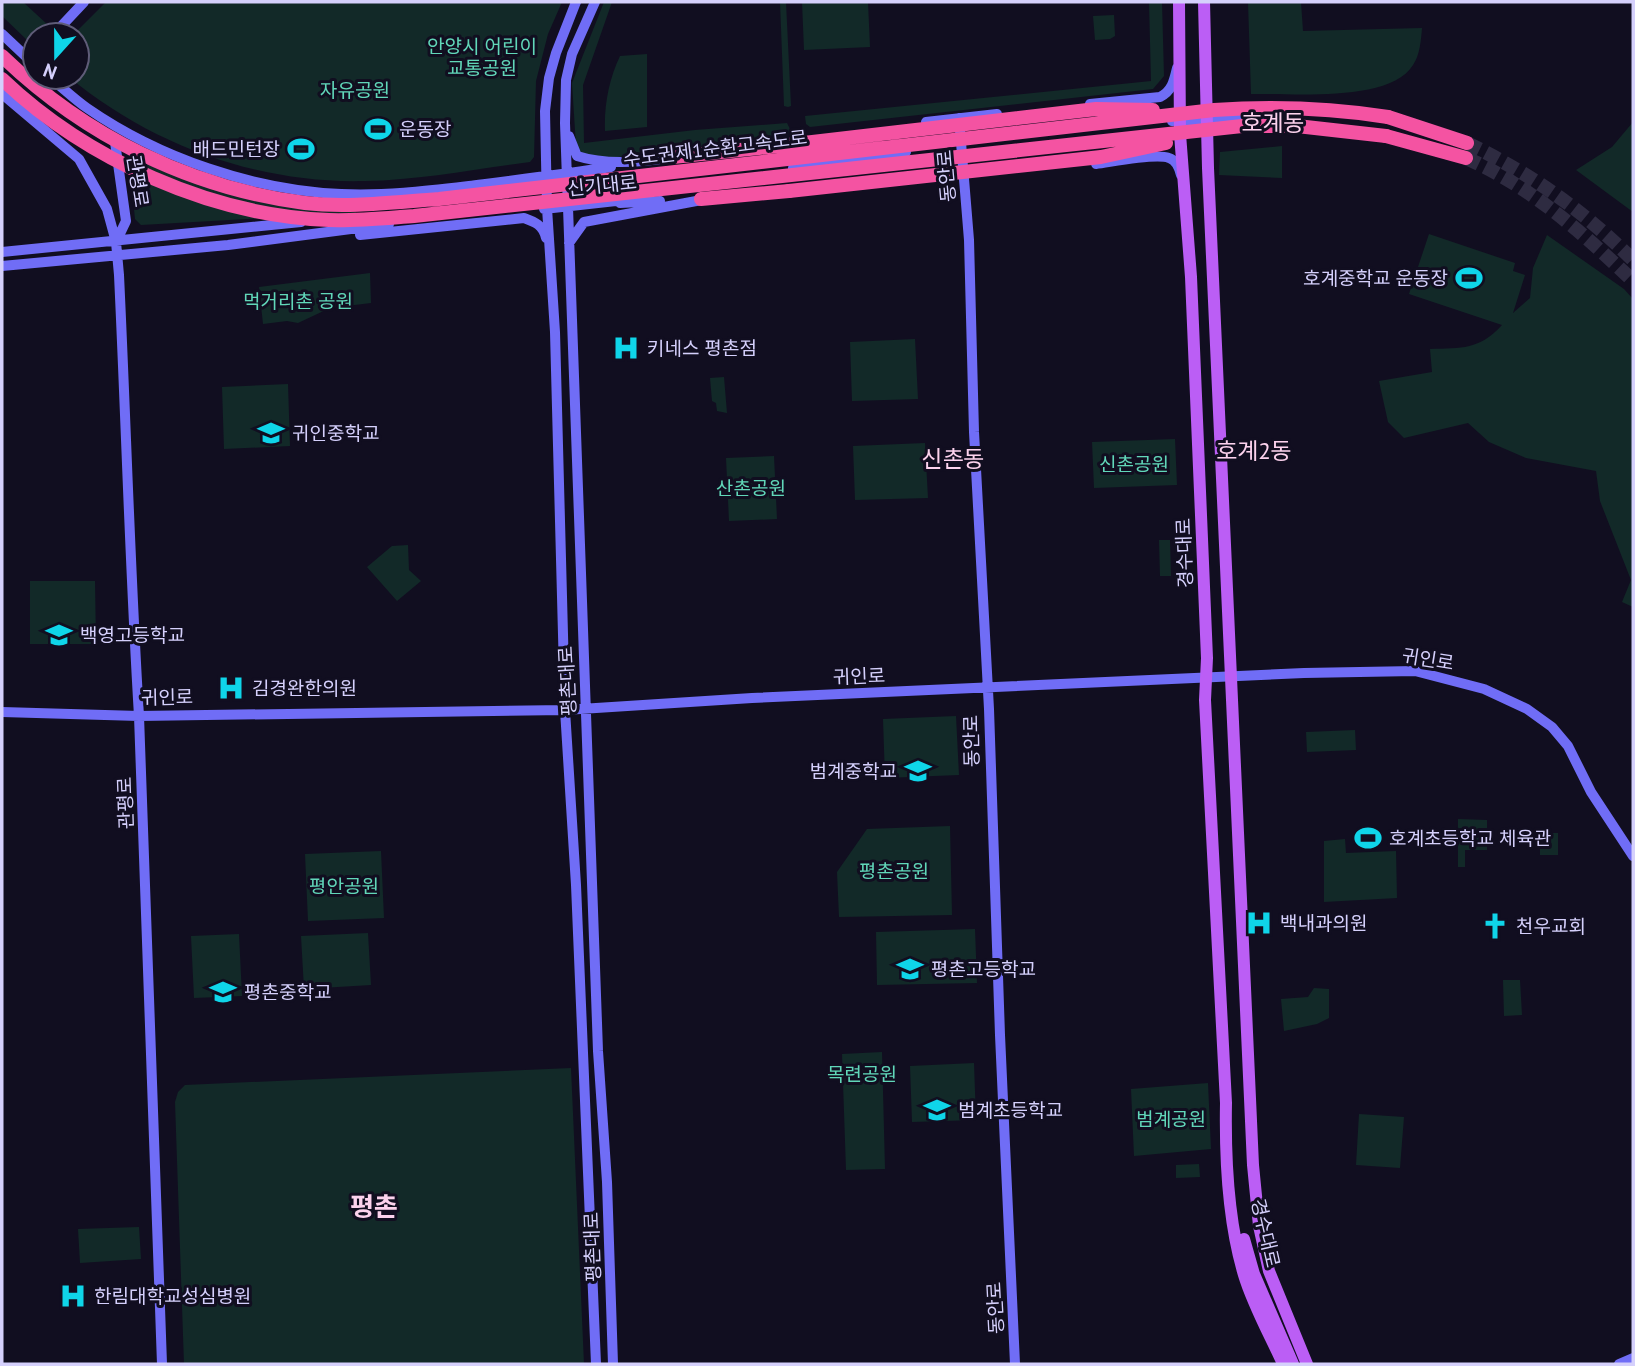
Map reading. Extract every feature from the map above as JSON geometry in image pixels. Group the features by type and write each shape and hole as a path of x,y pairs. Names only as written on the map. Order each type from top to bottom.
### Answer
{"highway":[{"name":"수도권제1순환고속도로","path":"2,56 69,113 103,135 147,157 202,179 255,194 307,203 362,205 439,199 1209,121 1301,107 1348,110 1388,117 1467,143"},
{"name":"수도권제1순환고속도로","path":"2,79 73,135 107,156 153,178 194,194 238,206 327,220 374,220 1242,127 1297,126 1386,136 1466,158"},
{"path":"673,157 1096,109 1209,121"},
{"path":"701,199 1101,156 1242,127"}],"main road":[{"name":"경수대로","path":"1179,2 1180,128 1191,277 1205,700 1226,1103 1241,1229 1254,1274 1293,1364"},
{"name":"경수대로","path":"1204,2 1249,1102 1259,1228 1269,1271 1307,1364"},
{"name":"경수대로","path":"1249,1102 1253,1227 1263,1272 1302,1364"},
{"name":"경수대로","path":"1226,1103 1225,1152 1244,1276 1283,1364"}],"street":[{"path":"66,21 84,2"},
{"name":"평촌대로","path":"576,2 562,34 549,78 545,111 549,249 555,332 565,710 576,885 596,1364"},
{"name":"평촌대로","path":"595,2 572,54 566,80 565,124 597,1039 607,1182 613,1364"},
{"path":"2,34 21,50"},
{"name":"관평로","path":"2,49 65,104 115,142 127,221 116,242"},
{"path":"67,91 87,108 157,148 179,157 260,183 310,192 383,194 547,177 731,146 1160,97 1172,87 1178,63"},
{"name":"관평로","path":"2,94 79,159 107,209 116,242 139,716 162,1364"},
{"path":"1062,133 1108,102"},
{"path":"2,103 79,159"},
{"path":"87,108 115,142 209,179 311,201 441,212"},
{"name":"신기대로","path":"2,266 228,245 441,212 470,204 547,202 568,206 586,205 963,160 1180,128 1209,121 1284,117"},
{"name":"동안로","path":"959,118 969,253 974,432 988,689 1015,1364"},
{"path":"565,124 577,156 594,161 654,160"},
{"name":"신기대로","path":"2,252 547,202 568,194 1062,133 1180,128"},
{"path":"586,205 827,194 1161,156 1171,158 1179,167 1186,203"},
{"path":"470,204 504,182"},
{"path":"569,243 584,222 701,199"},
{"path":"398,232 441,212"},
{"path":"228,245 398,232 524,218 537,223 545,230 549,249"},
{"path":"556,407 575,407"},
{"path":"563,639 582,637"},
{"name":"귀인로","path":"2,712 139,716 565,710 752,698 1304,673 1415,671 1476,686 1506,698 1527,709 1559,734 1591,792 1633,856"},
{"path":"1619,1364 1633,1358"}],"green space":[{"path":"2,2 23,2 44,21 21,21 21,34 2,16"},
{"name":"자유공원","path":"106,2 562,2 548,34 536,81 534,157 530,162 427,176 365,181 285,176 246,167 170,141 135,122 88,91 91,91 91,21 87,21"},
{"path":"604,2 612,2 583,85 584,143 787,123 790,129 787,138 592,160 579,154 576,146 572,83"},
{"path":"780,2 786,2 791,106 788,107 784,106"},
{"path":"802,2 868,2 870,47 804,50"},
{"path":"1149,2 1162,2 1164,76 1153,89 810,127 806,124 805,116 1151,81"},
{"path":"1248,2 1301,2 1303,31 1422,28 1419,52 1413,65 1401,77 1362,91 1251,94"},
{"path":"1114,15 1115,36 1095,40 1093,16"},
{"path":"647,54 647,127 605,131 608,92 620,56"},
{"path":"1633,122 1633,212 1576,170 1612,147"},
{"path":"1282,146 1282,178 1219,175 1220,152"},
{"path":"128,149 206,182 355,207 356,213 141,225 135,219"},
{"path":"1429,234 1515,263 1513,271 1525,275 1513,313 1530,298 1533,268 1547,235 1624,289 1633,299 1633,607 1622,602 1631,580 1600,501 1596,471 1526,458 1489,442 1468,423 1404,438 1388,422 1379,381 1432,372 1430,349 1461,348 1478,343 1502,325 1409,294"},
{"name":"먹거리촌 공원","path":"370,273 371,303 330,308 298,323 287,321 263,324 259,287"},
{"path":"915,339 918,399 852,401 850,342"},
{"path":"724,377 727,413 717,411 716,403 712,401 710,378"},
{"path":"288,384 290,446 224,449 222,387"},
{"name":"신촌공원","path":"1175,439 1177,485 1094,488 1092,442"},
{"path":"925,443 928,498 855,500 853,446"},
{"name":"산촌공원","path":"774,456 777,519 729,521 726,458"},
{"path":"1159,540 1170,540 1171,576 1160,576"},
{"path":"408,545 409,570 421,581 397,601 367,567 392,546"},
{"path":"30,581 95,581 96,644 30,644"},
{"path":"956,716 959,775 885,778 883,719"},
{"path":"1355,730 1356,750 1307,752 1306,732"},
{"path":"1458,819 1487,820 1487,850 1465,850 1465,867 1458,867"},
{"name":"평촌공원","path":"950,826 952,915 839,917 837,872 867,829"},
{"path":"1540,833 1558,833 1558,855 1540,855"},
{"path":"1345,839 1346,853 1396,851 1397,898 1324,902 1324,841"},
{"name":"평안공원","path":"381,851 384,918 308,921 305,854"},
{"path":"975,929 977,983 877,985 876,932"},
{"path":"368,933 371,985 304,989 301,936"},
{"path":"239,934 242,996 194,998 191,936"},
{"path":"1503,980 1520,980 1522,1015 1504,1016"},
{"path":"1314,988 1329,989 1329,1018 1317,1024 1284,1031 1281,999 1308,997"},
{"name":"목련공원","path":"882,1052 885,1169 846,1170 842,1054"},
{"path":"974,1063 976,1120 912,1122 910,1066"},
{"path":"571,1068 584,1364 184,1364 175,1102 178,1092 185,1085"},
{"name":"범계공원","path":"1208,1083 1211,1149 1134,1156 1131,1089"},
{"path":"1359,1114 1404,1117 1400,1168 1356,1165"},
{"path":"1199,1164 1200,1177 1176,1178 1176,1165"},
{"path":"139,1227 141,1259 80,1263 78,1229"}],"tunnel":[{"path":"1467,143 1555,194 1594,224 1633,260"},
{"path":"1466,158 1512,182 1555,212 1633,281"}],"place":[{"name":"운동장","path":"378,129"},
{"name":"배드민턴장","path":"301,149"},
{"name":"호계중학교 운동장","path":"1469,278"},
{"name":"키네스 평촌점","path":"626,348"},
{"name":"귀인중학교","path":"271,433"},
{"name":"백영고등학교","path":"59,635"},
{"name":"김경완한의원","path":"231,688"},
{"name":"범계중학교","path":"918,771"},
{"name":"호계초등학교 체육관","path":"1368,838"},
{"name":"백내과의원","path":"1259,923"},
{"name":"천우교회","path":"1495,926"},
{"name":"평촌고등학교","path":"910,969"},
{"name":"평촌중학교","path":"223,992"},
{"name":"범계초등학교","path":"937,1110"},
{"name":"한림대학교성심병원","path":"73,1296"}],"district":[{"name":"호계동","path":"1273,122"},
{"name":"호계2동","path":"1254,450"},
{"name":"신촌동","path":"953,458"},
{"name":"평촌","path":"374,1206"}],"park label":[{"name":"안양시 어린이 교통공원","path":"482,57"}]}
